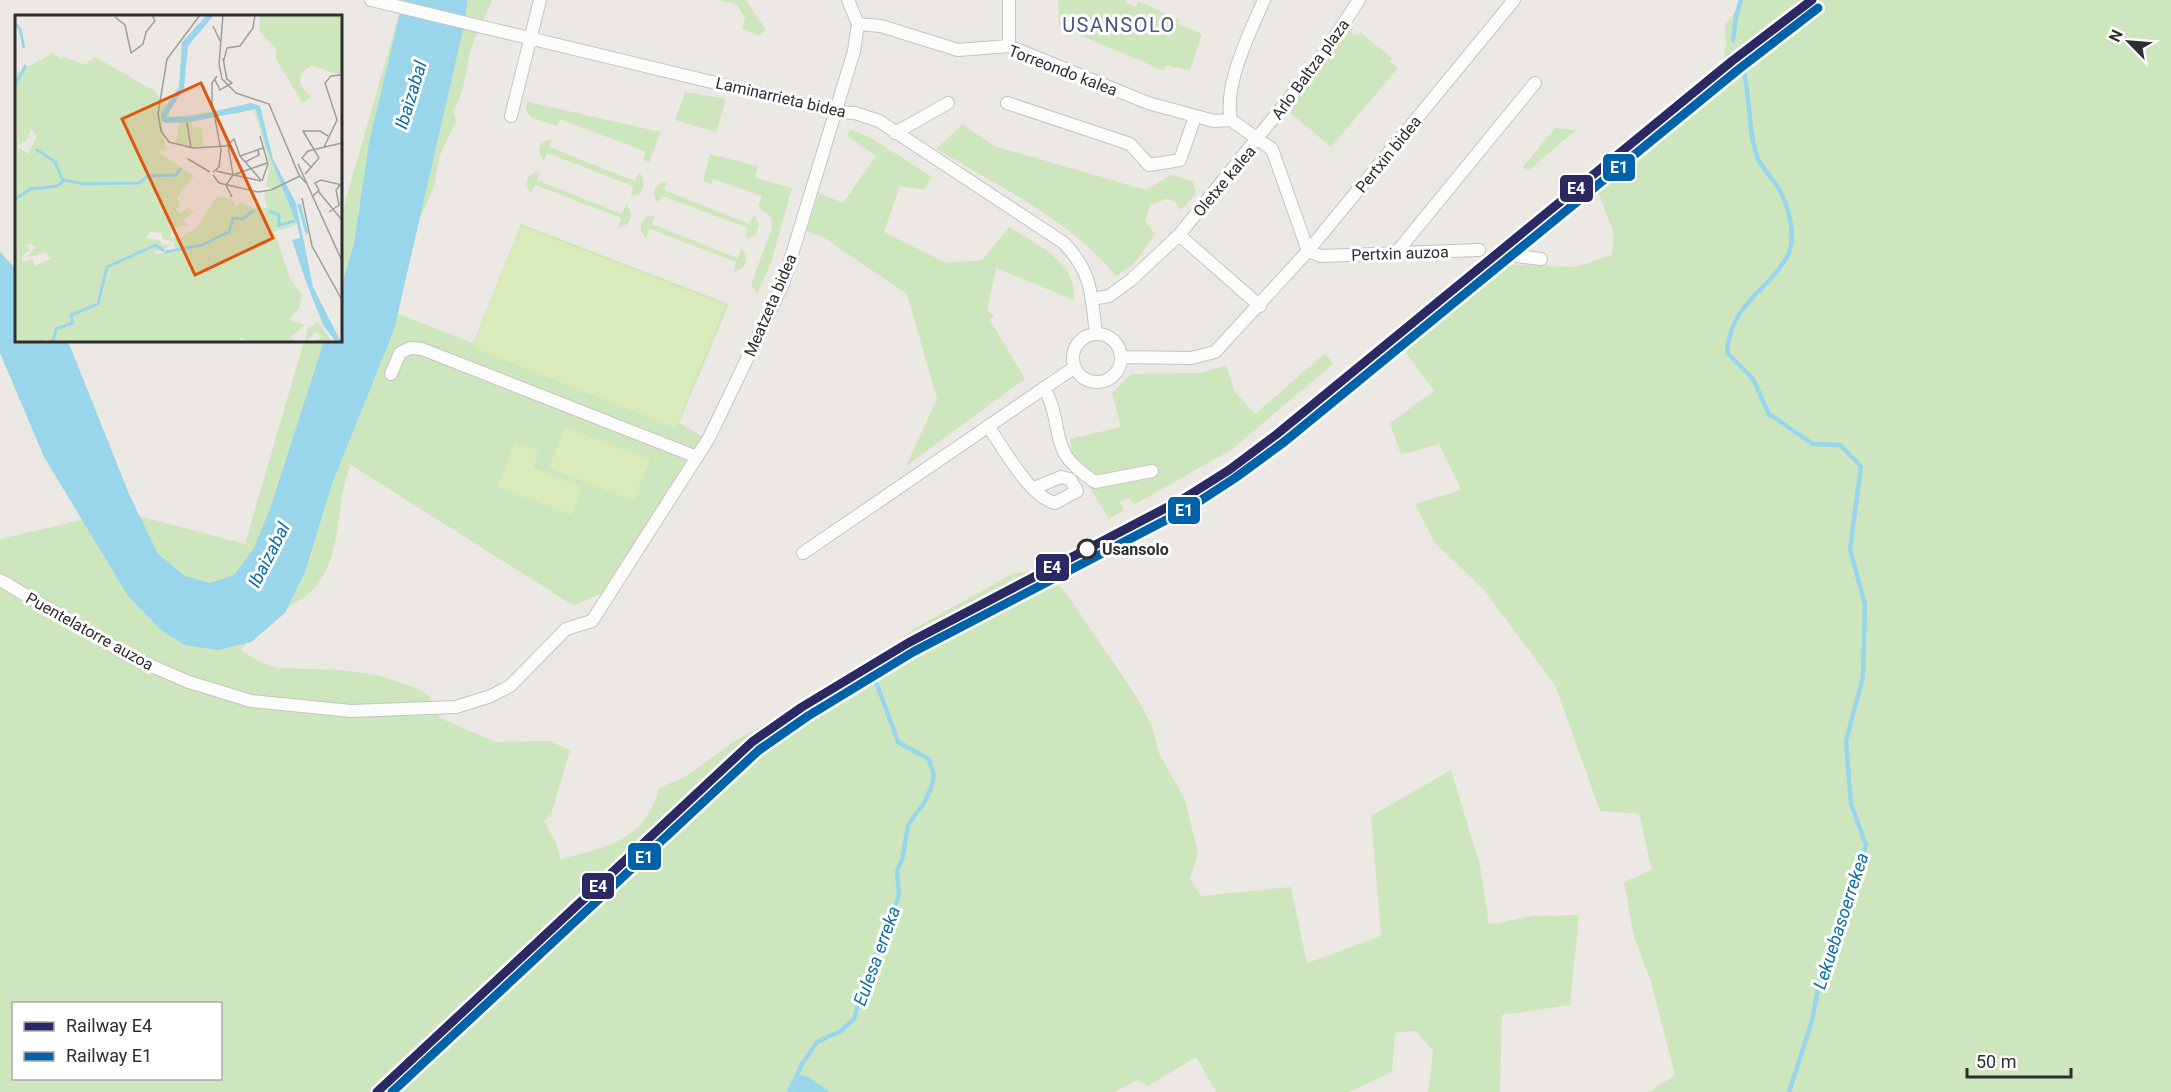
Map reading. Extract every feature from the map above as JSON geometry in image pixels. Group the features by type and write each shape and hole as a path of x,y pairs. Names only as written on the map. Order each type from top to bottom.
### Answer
{"street":[{"name":"Laminarrieta bidea","path":"370,0 836,112 855,113 879,121 1064,243 1080,261 1092,298 1096,334"},
{"path":"511,116 540,0"},
{"path":"848,0 858,24"},
{"path":"1009,0 1010,46"},
{"path":"1231,120 1228,106 1244,47 1264,0"},
{"name":"Arlo Baltza plaza","path":"1260,138 1317,64 1359,0"},
{"name":"Pertxin bidea","path":"1122,357 1191,358 1215,352 1260,306 1308,251 1511,1"},
{"name":"Torreondo kalea","path":"858,24 881,26 958,50 1010,46 1148,103 1214,121 1231,120"},
{"name":"Meatzeta bidea","path":"465,705 510,686 566,629 592,621 709,438 783,284 854,51 858,24"},
{"path":"1396,253 1535,83"},
{"path":"895,133 948,103"},
{"path":"1007,103 1130,144 1149,165 1180,160 1195,117"},
{"name":"Oletxe kalea","path":"1092,298 1109,296 1131,280 1179,235 1260,138 1231,120"},
{"path":"1260,138 1272,149 1308,251"},
{"path":"1179,235 1260,306"},
{"name":"Pertxin auzoa","path":"1308,251 1321,256 1479,250"},
{"path":"1509,255 1541,260"},
{"path":"1096,334 1111,338 1122,357 1117,372 1106,381 1091,382 1084,378 1075,367 1073,359 1077,345 1082,340 1096,334"},
{"path":"391,374 400,353 410,348 422,349 697,457"},
{"path":"803,553 1075,367"},
{"path":"1044,388 1053,405 1064,452 1082,473 1095,482 1152,471"},
{"path":"988,426 1034,488"},
{"name":"Puentelatorre auzoa","path":"0,580 133,658 189,682 251,701 351,711 465,705"}],"green space":[{"path":"403,0 492,0 471,48 462,92 453,112 456,121 440,155 434,187 420,218 397,313 473,343 521,224 729,304 679,423 702,436 604,592 574,606 351,465 343,493 334,549 323,576 313,590 262,626 241,650 258,661 278,668 340,670 378,675 421,690 429,696 440,718 495,742 549,741 570,750 551,815 544,821 556,842 560,859 593,851 622,839 645,819 653,806 659,788 687,776 733,742 834,685 919,626 1012,574 1030,571 1052,580 1064,590 1136,696 1153,729 1159,753 1185,800 1198,853 1190,879 1201,896 1291,887 1307,963 1381,936 1371,816 1451,770 1480,866 1489,924 1534,916 1579,915 1570,1005 1502,1015 1500,1092 1428,1092 1433,1051 1416,1031 1395,1033 1392,1072 1349,1092 1216,1092 1196,1057 1148,1086 1137,1080 1115,1092 0,1092 0,539 120,511 245,544 304,342 342,342 342,213"},
{"path":"717,0 746,0 766,30 759,35 742,29 745,17 736,4"},
{"path":"1058,0 1126,0 1126,3 1136,7 1138,1 1180,20 1178,24 1202,34 1190,71 1166,65 1164,71 1059,26"},
{"path":"1745,0 2171,0 2171,1092 1648,1092 1675,1075 1651,982 1634,937 1624,882 1652,870 1639,814 1600,811 1555,685 1484,590 1435,543 1415,504 1461,490 1439,444 1401,455 1390,423 1434,391 1401,346 1495,264 1576,267 1612,255 1614,234 1596,186 1721,74 1726,45 1725,25"},
{"path":"1353,26 1352,33 1359,35 1360,32 1393,59 1389,61 1398,68 1331,147 1288,111 1291,106 1289,104"},
{"path":"685,92 726,99 716,132 675,120"},
{"path":"527,102 661,132 649,162 643,160 646,152 560,119 557,126 532,118 526,110"},
{"path":"963,124 994,146 1146,190 1171,175 1193,181 1196,194 1181,210 1175,202 1166,199 1150,205 1145,221 1155,234 1134,264 1116,276 1077,237 1055,221 1008,190 936,149"},
{"path":"1555,128 1576,130 1528,171 1523,167"},
{"path":"850,129 873,139 932,177 924,190 900,186 884,232 947,263 982,260 1009,227 1054,256 1063,265 1074,287 1074,300 996,268 987,311 994,315 990,320 1025,379 906,466 937,399 907,294 824,238 806,231 819,193 843,203 876,156 847,136"},
{"path":"552,139 549,147 635,181 639,172 644,183 641,191 639,194 631,195 633,186 547,153 544,161 539,150 541,144"},
{"path":"710,154 758,166 755,178 792,188 771,263 757,294 751,284 772,228 771,218 758,206 762,196 713,179 712,184 703,181"},
{"path":"540,171 537,180 622,214 626,204 631,212 631,219 626,225 618,228 621,218 535,185 531,194 527,180 532,174"},
{"path":"667,181 664,190 749,224 754,215 758,226 756,233 754,236 745,238 748,228 662,196 658,204 654,196 656,187"},
{"path":"655,215 652,224 737,258 742,249 746,256 746,263 741,269 733,272 736,262 650,229 646,238 641,231 641,223 647,217"},
{"path":"521,226 725,305 676,428 472,347"},
{"path":"1325,353 1333,364 1231,450 1134,505 1129,498 1120,502 1124,510 1109,519 1073,460 1070,439 1121,427 1112,393 1131,374 1201,373 1226,365 1235,392 1255,414"},
{"path":"565,427 650,459 634,501 549,468"},
{"path":"514,442 539,451 533,468 582,487 572,515 498,487"}],"water":[{"name":"Ibaizabal","path":"403,0 467,0 465,21 394,330 332,484 305,572 285,613 251,642 218,650 184,645 160,629 128,596 44,457 0,353 0,252 15,268 15,342 68,342 129,494 158,554 185,576 210,583 234,575 254,548 270,509 324,342 342,342 342,285 354,244 369,143"},
{"path":"799,1075 807,1076 830,1092 792,1092"}],"waterway":[{"name":"Lekuebasoerrekea","path":"1733,40 1741,0"},
{"name":"Lekuebasoerrekea","path":"1742,64 1747,87 1750,124 1758,159 1782,195 1788,212 1792,240 1788,255 1779,269 1735,321 1727,353 1753,379 1769,414 1813,444 1840,445 1861,466 1850,550 1865,604 1863,677 1846,741 1851,804 1866,845 1820,978 1812,1021 1789,1092"},
{"name":"Eulesa erreka","path":"789,1092 802,1064 817,1042 841,1031 854,1019 859,1002 870,987 872,965 899,895 897,872 903,856 908,825 924,803 934,775 929,759 898,742 875,679"}],"rail line":[{"name":"E4","path":"377,1092 752,742 802,707 908,643 1183,499 1229,470 1277,434 1732,61 1812,0"},
{"name":"E1","path":"392,1092 759,750 808,716 913,652 1189,508 1235,478 1284,442 1739,69 1818,8"}],"place":[{"name":"Usansolo","path":"1087,549"}],"district":[{"name":"USANSOLO","path":"1119,25"}]}
